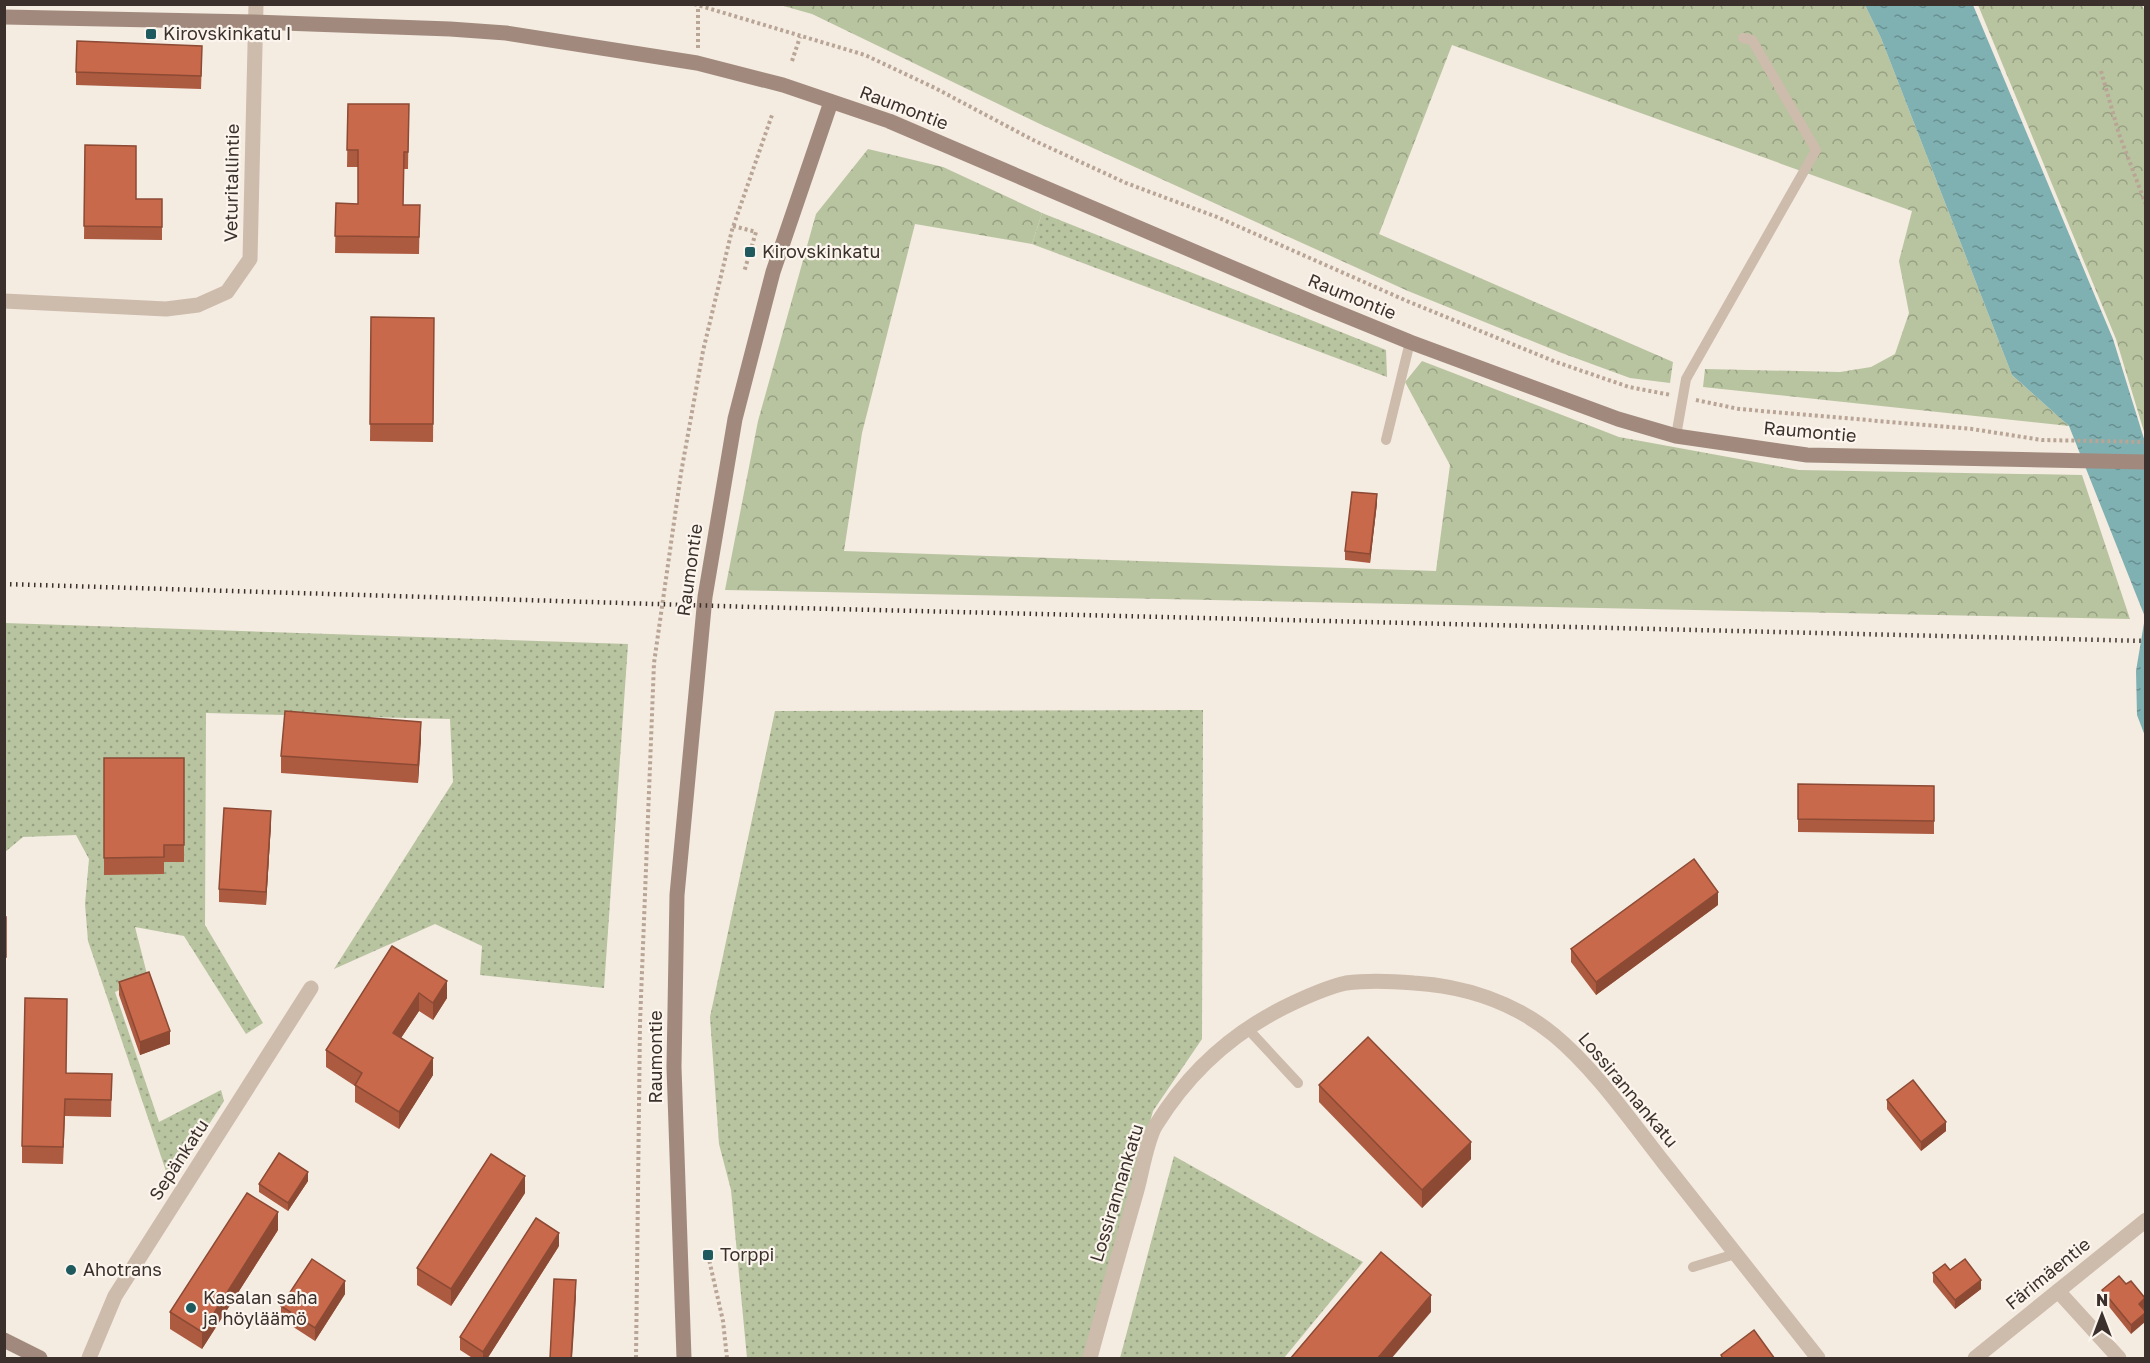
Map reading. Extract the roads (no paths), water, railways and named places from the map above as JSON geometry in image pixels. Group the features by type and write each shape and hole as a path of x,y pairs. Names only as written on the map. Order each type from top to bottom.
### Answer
{"street":[{"name":"Veturitallintie","path":"4,302 166,309 198,305 227,292 250,259 256,4"},
{"path":"4,17 254,22 506,33 697,63 783,85 831,102"},
{"name":"Raumontie","path":"684,1359 674,1067 677,895 705,597 735,419 773,272 831,102 889,121 1410,342 1618,419 1676,436 1807,455 2145,462"},
{"name":"Lossirannankatu","path":"1090,1359 1154,1128 1191,1077 1219,1049 1246,1028 1314,993 1345,984 1380,981 1444,984 1504,1004 1530,1016 1576,1054 1639,1130 1818,1359"},
{"name":"Sepänkatu","path":"89,1359 115,1296 311,988"},
{"name":"Färimäentie","path":"1975,1359 2145,1220"},
{"path":"2058,1291 2119,1359"},
{"path":"4,1340 40,1359"}],"lane":[{"path":"1676,436 1686,379 1816,150 1752,40 1743,38"},
{"path":"1386,440 1410,342"},
{"path":"1246,1028 1298,1083"},
{"path":"1693,1266 1735,1254"}],"water":[{"path":"1865,5 1973,5 2113,339 2145,442 2145,617 2069,426 2012,375 1881,38"},
{"path":"2145,617 2145,736 2137,715 2136,671"}],"railway":[{"path":"4,584 753,607 2146,641"}],"place":[{"name":"Kirovskinkatu I","path":"151,34"},
{"name":"Kirovskinkatu","path":"750,252"},
{"name":"Torppi","path":"708,1255"},
{"name":"Ahotrans","path":"71,1270"},
{"name":"Kasalan saha ja höyläämö","path":"191,1308"}]}
